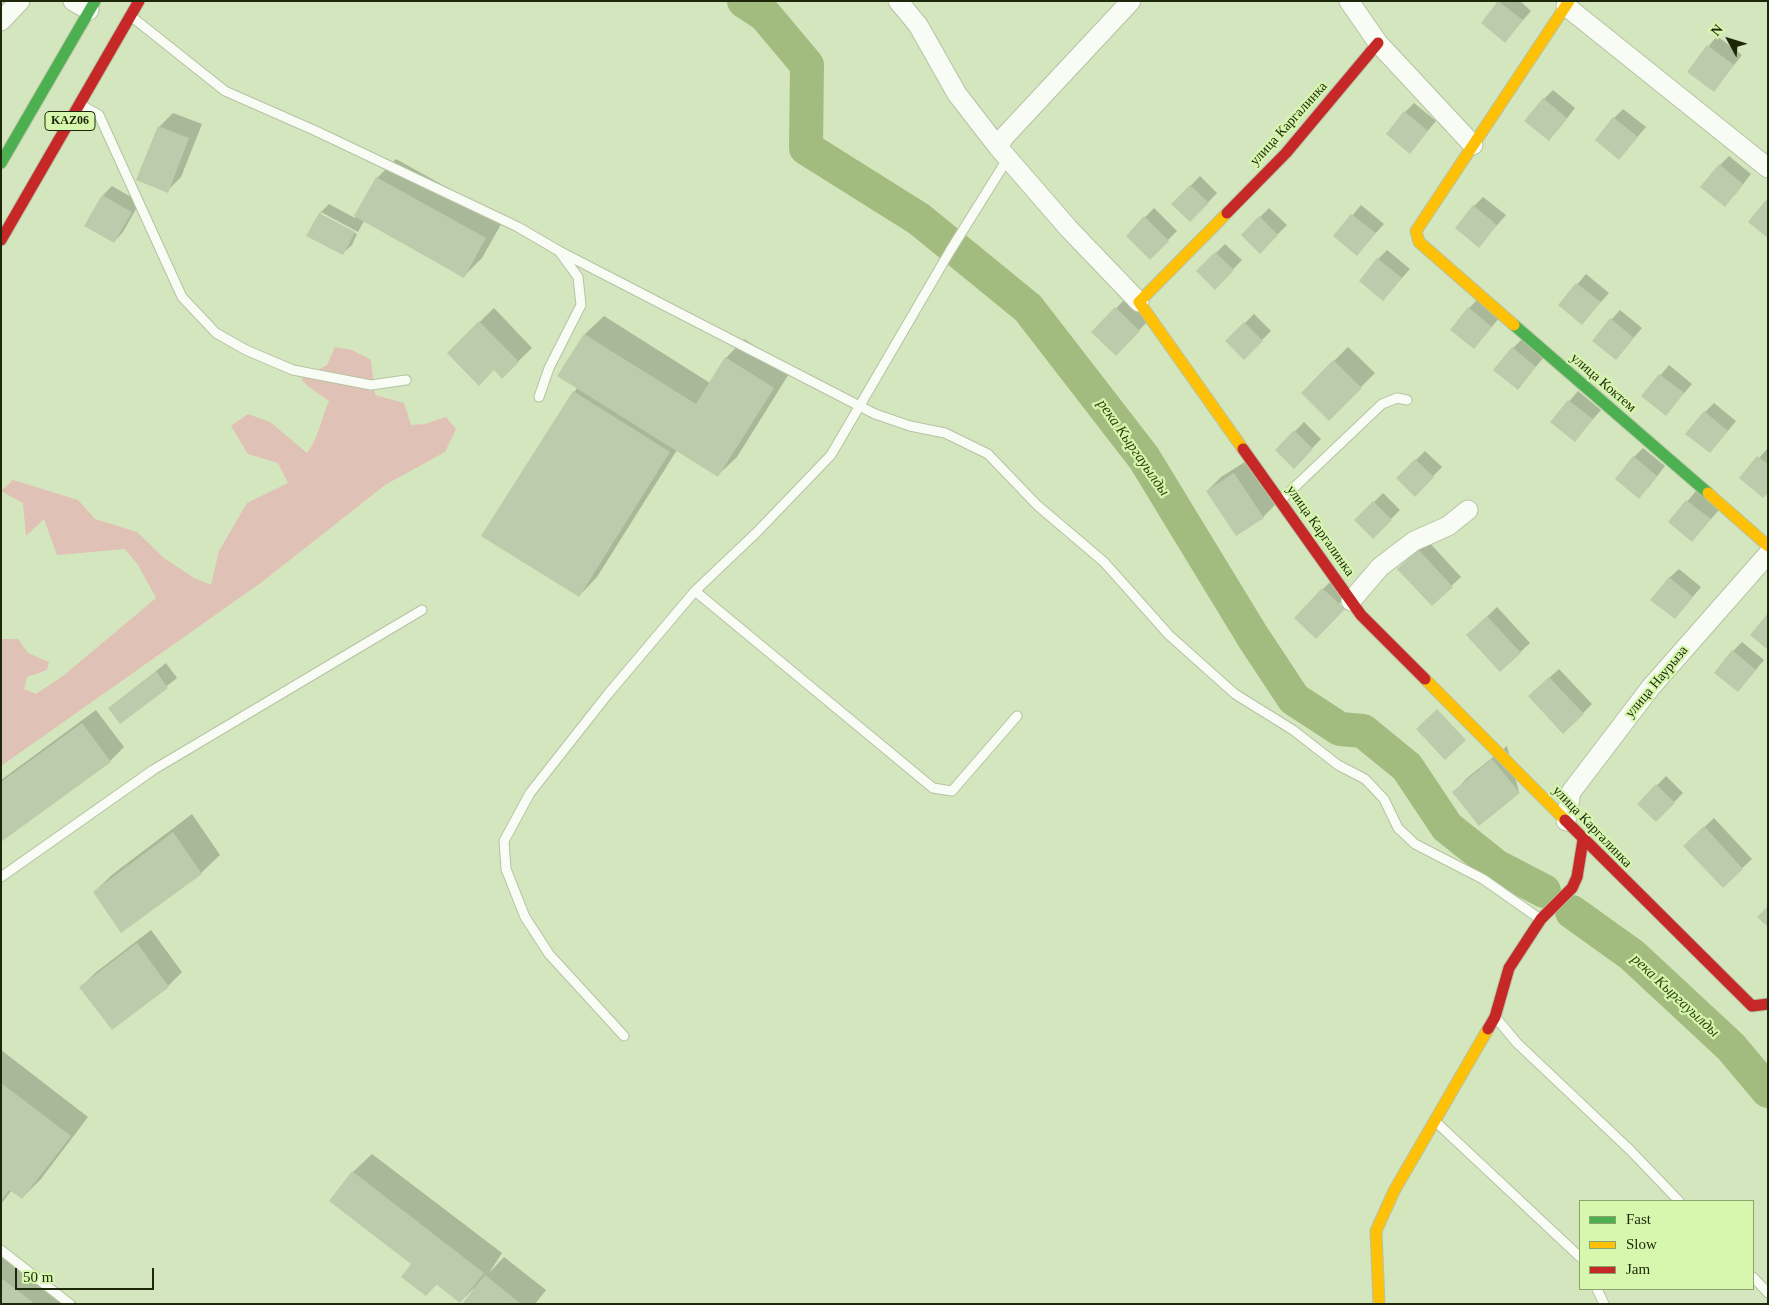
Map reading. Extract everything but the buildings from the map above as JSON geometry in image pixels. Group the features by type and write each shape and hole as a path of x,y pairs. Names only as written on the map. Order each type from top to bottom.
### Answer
{"main road":[{"name":"KАZ06","path":"1,240 139,1"},
{"path":"1473,145 1568,3"},
{"name":"KАZ06","path":"1,163 86,4"},
{"name":"улица Каргалинка","path":"1378,43 1286,153 1139,302 1361,615 1583,840 1752,1006 1768,1004"},
{"name":"улица Коктем","path":"1473,145 1416,231 1419,242 1768,546"},
{"path":"1379,1304 1376,1232 1394,1191 1495,1017 1509,968 1541,919 1572,888 1578,872 1583,840"}],"street":[{"path":"1,21 20,1"},
{"path":"898,1 918,24 957,94 1003,152 1069,229 1139,302"},
{"path":"1003,152 1005,136 1130,1"},
{"path":"1349,1 1378,43 1473,145"},
{"path":"1568,3 1768,168"},
{"path":"1351,601 1380,567 1414,541 1448,526 1468,510"},
{"name":"улица Наурыза","path":"1566,821 1571,792 1651,687 1768,554"}],"lane":[{"path":"130,15 225,91 316,131 518,227 560,251 860,407 910,426 945,433 988,454 1037,505 1104,562 1169,635 1235,694 1293,730 1338,765 1365,780 1384,799 1398,828 1415,844 1484,879 1541,919"},
{"path":"80,105 99,115 182,298 216,333 246,350 293,370 371,385 406,380"},
{"path":"624,1036 549,954 525,917 506,869 504,841 530,793 608,694 695,591 758,532 831,455 957,239 1003,152"},
{"path":"539,398 549,368 581,305 578,277 560,251"},
{"path":"1280,501 1382,404 1396,398 1407,400"},
{"path":"695,591 933,788 952,791 1018,716"},
{"path":"1,877 153,770 422,610"},
{"path":"1495,1017 1517,1044 1630,1150 1678,1200"},
{"path":"1435,1121 1579,1256"},
{"path":"1,1250 70,1304"},
{"path":"1754,1278 1768,1293"},
{"path":"1597,1290 1604,1304"}],"shaded area":[{"path":"335,347 352,350 371,360 375,395 404,403 411,425 425,424 446,417 456,429 445,452 385,485 262,582 1,766 1,639 18,639 28,653 49,662 47,670 27,677 24,689 36,694 63,676 156,598 138,565 125,549 57,555 44,519 26,536 23,503 1,491 13,480 78,500 95,519 137,532 164,558 194,578 211,585 219,551 247,503 288,483 278,463 248,454 231,426 248,414 270,422 307,453 317,434 329,401 301,379 327,365"}],"waterway":[{"name":"река Кыргауылды","path":"744,1 765,15 807,65 806,148 919,219 1028,308 1144,458 1253,637 1294,699 1340,729 1363,731 1407,767 1447,827 1496,866 1544,891"},
{"name":"река Кыргауылды","path":"1572,912 1632,955 1731,1047 1768,1091"}],"traffic: fast":[{"path":"1,163 95,1"},
{"path":"1514,325 1708,493"}],"traffic: slow":[{"path":"1514,325 1419,242 1416,231 1569,1"},
{"path":"1227,213 1139,302 1243,449"},
{"path":"1708,493 1768,546"},
{"path":"1425,679 1565,820"},
{"path":"1379,1304 1376,1231 1394,1191 1488,1029"}],"traffic: jam":[{"path":"1,240 139,1"},
{"path":"1227,213 1286,153 1378,43"},
{"path":"1243,449 1361,615 1425,679"},
{"path":"1565,820 1752,1006 1768,1004"},
{"path":"1488,1029 1495,1017 1509,968 1541,919 1572,888 1577,877 1583,840"}]}
